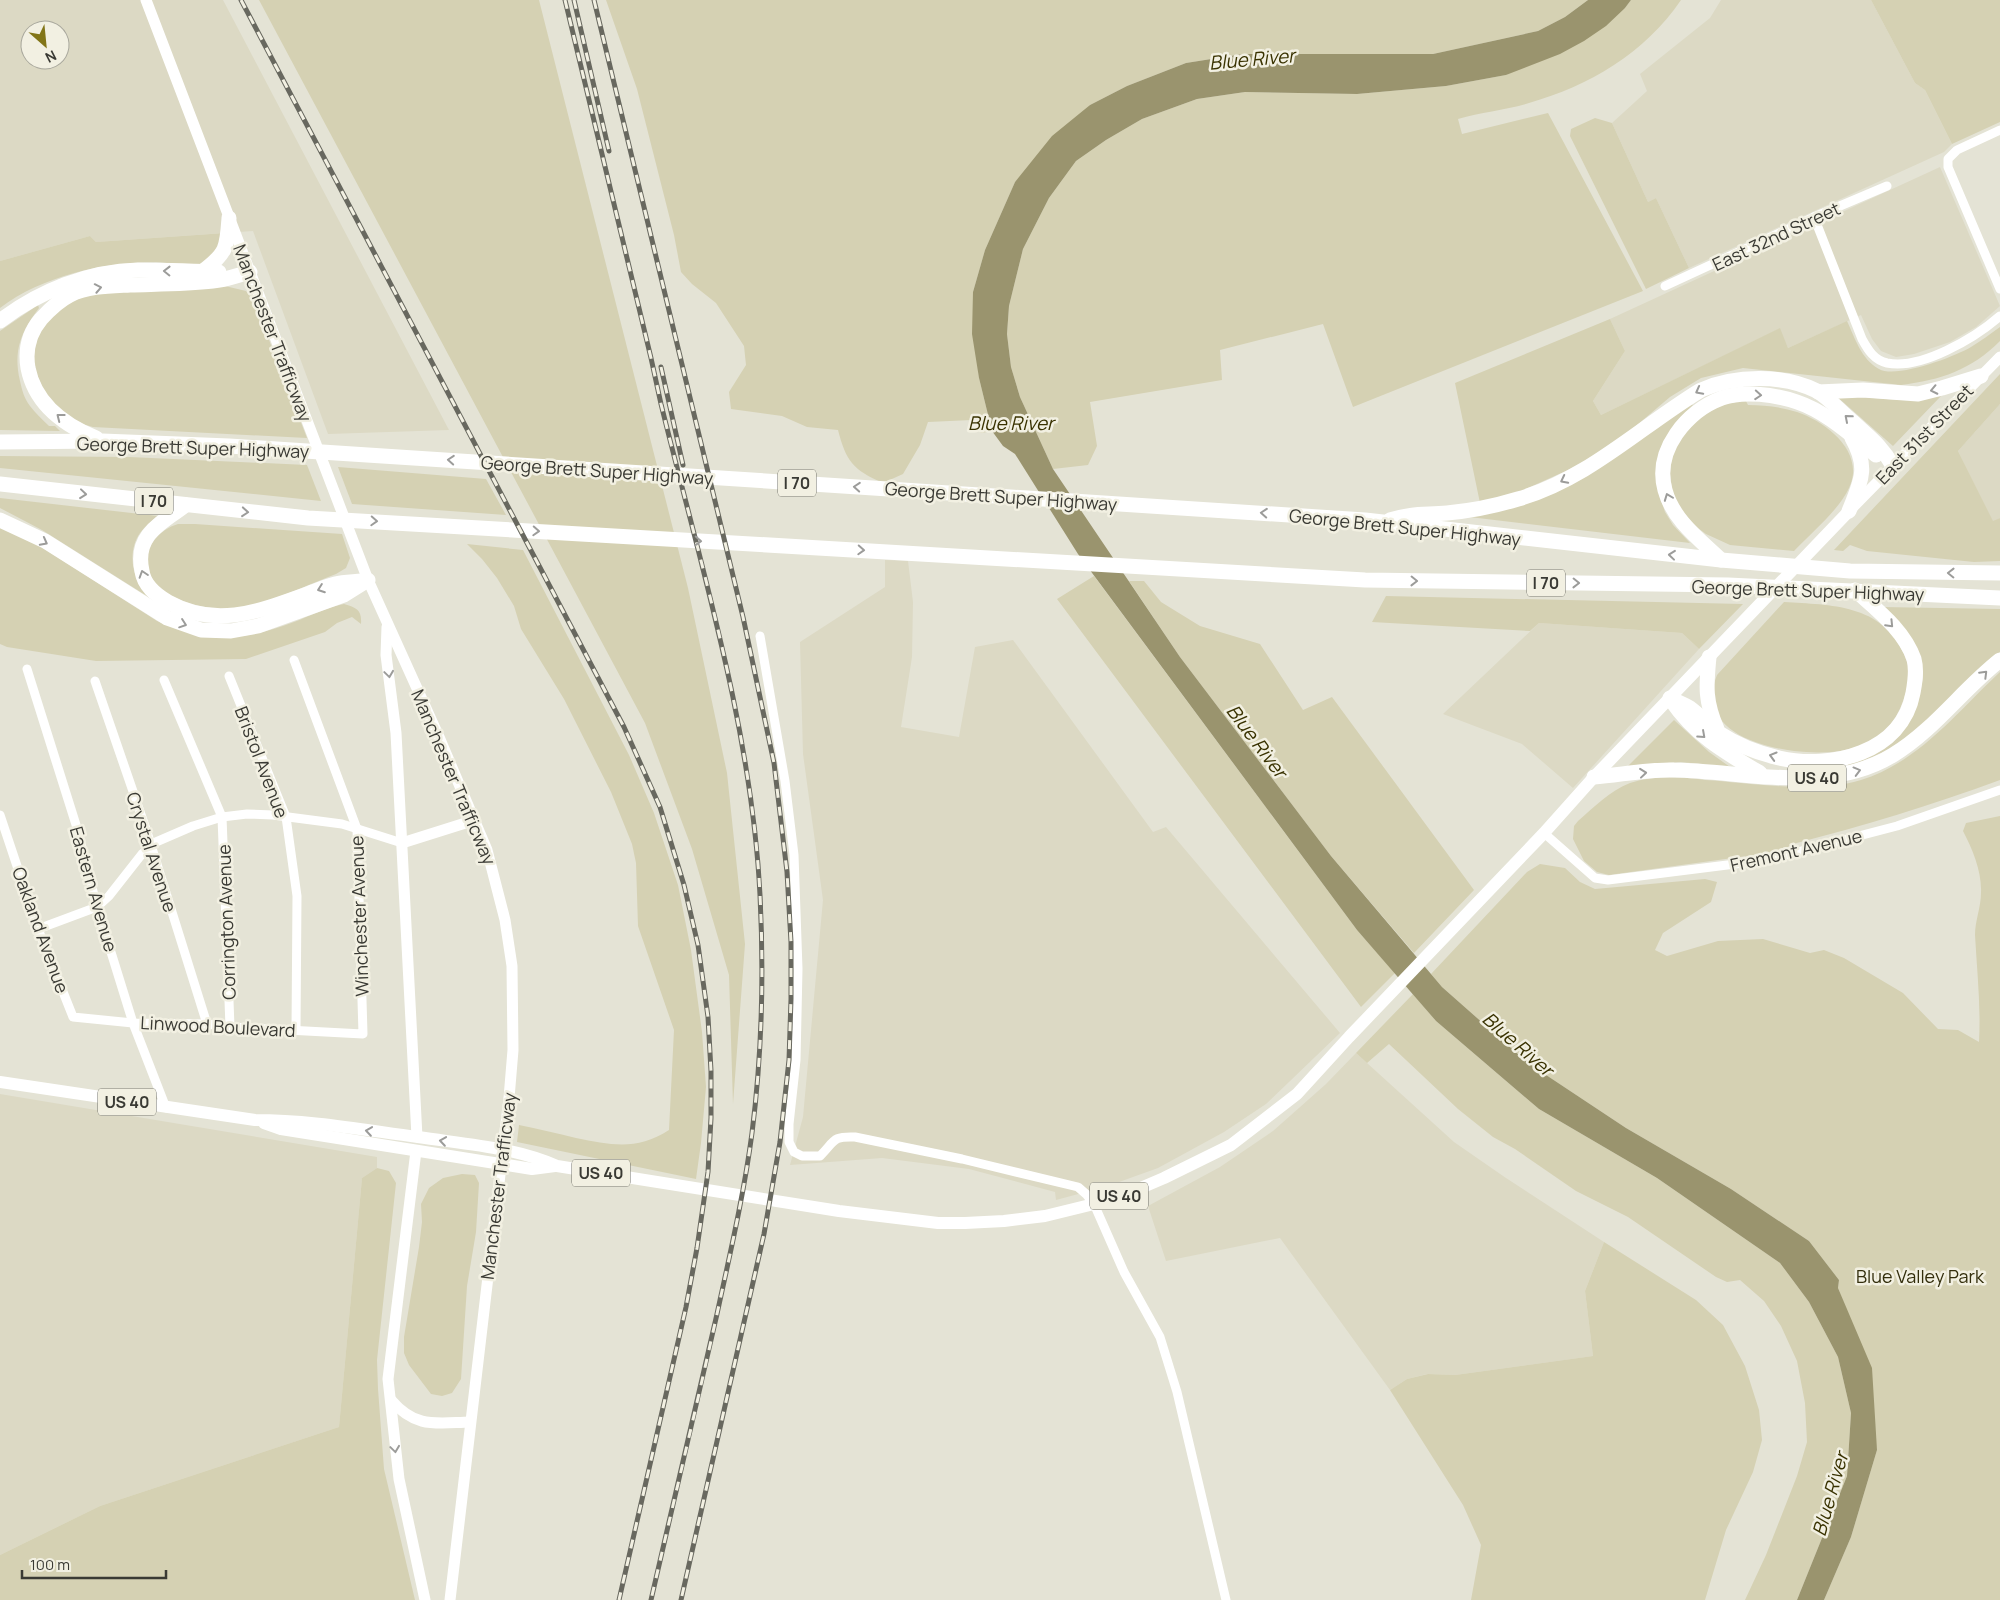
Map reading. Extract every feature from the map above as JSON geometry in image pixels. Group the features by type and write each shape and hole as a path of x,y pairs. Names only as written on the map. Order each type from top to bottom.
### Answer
{"highway":[{"path":"203,272 217,260 227,245 229,218"},
{"path":"0,321 34,298 88,277 137,270 250,272"},
{"path":"102,441 81,432 59,418 42,401 32,385 28,367 27,348 34,327 51,307 72,294 100,287 215,281 250,272"},
{"path":"1818,392 1863,390 1918,394 1981,376"},
{"path":"1384,522 1409,514 1448,513 1486,507 1543,491 1593,465 1685,400 1716,384 1733,380 1776,380 1798,384 1818,392 1883,449 1893,466"},
{"path":"1720,560 1682,522 1673,510 1664,489 1663,473 1666,454 1678,429 1696,413 1722,398 1744,394 1798,402 1823,414 1881,459 1893,466"},
{"name":"US 40","path":"1849,511 1862,480 1862,466 1858,449 1852,436"},
{"name":"George Brett Super Highway","path":"0,442 102,441 229,446 1365,520 1720,560 1850,571 2000,573"},
{"name":"George Brett Super Highway","path":"0,484 308,518 1365,580 1728,585 1826,588 2000,598"},
{"path":"186,505 152,530 142,545 140,560 142,574 148,586 159,596 175,605 203,614 241,615 261,611 335,584 368,580"},
{"path":"0,520 44,541 167,618 201,630 231,631 258,626 344,595 368,580"},
{"path":"1670,698 1690,708 1719,733 1747,749 1780,758 1813,762 1838,760 1865,752 1886,739 1900,724 1911,703 1915,678 1915,661 1907,643 1855,590"},
{"path":"1709,657 1706,690 1710,712 1719,733"},
{"name":"US 40","path":"1594,778 1671,770 1810,778 1838,776 1865,769 1910,744 2000,660"},
{"path":"1670,698 1682,715 1704,739 1763,776"}],"main road":[{"name":"Manchester Trafficway","path":"146,0 368,580 475,820 496,879 505,920 512,966 513,1050 450,1600"},
{"name":"East 31st Street","path":"1849,511 2000,357"},
{"name":"US 40","path":"0,1082 255,1120 292,1120 468,1144 533,1162 839,1211 938,1223 1004,1221 1045,1216 1094,1204 1129,1193 1164,1178 1231,1144 1297,1094 1594,778 1849,511"},
{"path":"388,625 386,655 396,733 417,1137"},
{"path":"402,843 475,820"},
{"name":"US 40","path":"255,1120 281,1129 466,1159 533,1162"},
{"path":"416,1151 388,1379 400,1479 425,1600"},
{"path":"391,1400 402,1413 414,1420 429,1423 470,1422"}],"street":[{"path":"2000,130 1957,150 1948,158 1948,167 2000,289"},
{"name":"East 32nd Street","path":"1665,286 1887,186"},
{"path":"1814,218 1862,340 1871,354 1885,363 1903,364 1924,359 1960,345 1984,330 2000,316"},
{"path":"760,636 786,781 794,855 798,978 796,1060 789,1124 789,1142 794,1152 802,1156 820,1156 839,1136 855,1137 962,1159 1078,1187 1086,1194 1094,1204 1124,1272 1160,1337 1177,1392 1226,1600"},
{"name":"Winchester Avenue","path":"294,660 357,829 362,1034"},
{"name":"Eastern Avenue","path":"27,669 77,828 97,907 133,1022 166,1108"},
{"name":"Bristol Avenue","path":"229,676 286,817 297,896 296,1030"},
{"path":"164,680 222,817"},
{"name":"Crystal Avenue","path":"95,681 151,845 207,1024"},
{"name":"Fremont Avenue","path":"1544,833 1595,878 1608,880 1767,860 1897,826 2000,790"},
{"path":"38,929 97,907 109,896 151,845 185,829 222,817 247,814 342,824 402,843"},
{"name":"Oakland Avenue","path":"0,815 38,929 73,1017"},
{"name":"Corrington Avenue","path":"222,817 230,1027"},
{"name":"Linwood Boulevard","path":"73,1017 362,1034"}],"shaded area":[{"path":"0,0 223,0 449,430 328,434 253,231 96,242 90,236 0,261"},
{"path":"1721,0 1871,0 1915,83 1925,90 1952,144 1944,152 1689,268 1656,198 1648,202 1612,123 1647,91 1640,74 1710,18"},
{"path":"1940,167 2000,306 1976,327 1950,342 1914,354 1896,357 1881,351 1872,339 1861,315 1788,348 1779,329 1601,415 1593,401 1625,351 1610,319"},
{"path":"2000,404 2000,518 1993,522 1958,451"},
{"path":"885,560 908,561 913,602 912,657 901,727 959,737 975,647 1013,640 1153,832 1166,827 1340,1033 1266,1104 1224,1132 1158,1168 1108,1186 1056,1200 1055,1192 969,1169 882,1158 790,1165 803,1117 823,900 803,754 800,642 885,587"},
{"path":"1539,623 1682,633 1699,649 1573,788 1522,744 1443,714"},
{"path":"1356,1053 1454,1142 1604,1242 1585,1291 1593,1356 1455,1375 1427,1374 1407,1379 1390,1390 1280,1238 1166,1261 1148,1206 1220,1167 1273,1131 1326,1084"},
{"path":"0,1094 377,1157 377,1168 362,1178 339,1427 100,1506 0,1555"}],"green space":[{"path":"259,0 539,0 688,588 727,773 745,944 733,1104 729,975 692,849 645,723"},
{"path":"606,0 1588,0 1565,17 1538,31 1433,54 1243,54 1186,63 1127,86 1090,105 1015,182 985,250 973,292 979,378 992,431 981,433 971,420 928,422 920,445 903,474 883,483 864,474 852,463 844,450 838,430 807,427 782,416 731,409 729,392 746,365 744,346 716,303 692,284 681,272 674,235 637,89"},
{"path":"1631,0 1681,0 1667,19 1650,36 1614,65 1594,77 1551,96 1529,103 1458,119 1462,134 1548,113 1643,291 1353,407 1323,324 1220,350 1222,380 1090,402 1097,446 1088,465 1053,469 1020,397 1011,367 1007,334 1009,306 1023,249 1049,198 1076,161 1106,140 1142,119 1197,99 1245,92 1357,94 1446,86 1506,75 1625,8"},
{"path":"1871,0 2000,0 2000,122 1952,144 1925,90 1915,83"},
{"path":"1595,118 1612,123 1648,202 1656,198 1689,268 1646,289 1570,136 1571,129"},
{"path":"225,233 209,262 200,265 187,267 156,262 95,268 54,279 35,287 0,308 0,261 90,236 96,242"},
{"path":"225,286 246,291 254,301 307,438 93,427 75,422 50,405 32,363 39,332 58,307 93,293"},
{"path":"38,305 39,308 27,325 20,342 17,360 18,370 22,391 28,403 49,426 55,426 60,431 0,430 0,331"},
{"path":"1610,319 1625,351 1593,401 1601,415 1780,328 1788,348 1847,321 1863,354 1873,365 1887,371 1925,366 1952,356 1971,347 2000,327 2000,341 1978,359 1955,372 1942,377 1901,385 1743,368 1701,378 1670,397 1630,431 1588,461 1517,493 1480,503 1455,383"},
{"path":"2000,374 2000,404 1958,451 1993,521 2000,518 2000,561 1974,562 1867,551 1850,545 1843,551 1834,550"},
{"path":"1835,395 1899,400 1941,396 1893,446"},
{"path":"1746,401 1748,405 1761,405 1791,410 1809,417 1831,431 1848,451 1853,475 1849,488 1839,505 1794,551 1730,545 1706,534 1691,523 1673,498 1670,473 1672,455 1681,437 1707,412 1726,404"},
{"path":"1690,404 1693,405 1681,417 1659,494 1665,512 1673,525 1690,543 1461,516 1499,509"},
{"path":"0,456 129,457 307,465 321,501 0,468"},
{"path":"338,467 486,479 506,515 352,504"},
{"path":"0,498 158,516 140,533 133,549 133,567 136,576 144,592 150,598 42,530 0,508"},
{"path":"178,524 342,534 350,558 346,568 336,574 265,602 223,609 199,606 167,594 153,580 148,571 148,552 153,543 168,528"},
{"path":"0,525 43,548 157,621 192,633 225,637 259,633 344,604 358,610 361,616 361,624 352,617 337,623 325,632 246,659 96,661 7,647 0,644"},
{"path":"467,544 523,550 629,755 654,813 678,885 691,950 702,1032 706,1087 696,1179 517,1142 519,1125 589,1141 612,1144 635,1144 657,1137 669,1130 674,1030 638,926 636,863 632,844 611,792 564,699 521,629 514,606 497,578"},
{"path":"1094,576 1357,930 1395,973 1361,1007 1057,599"},
{"path":"1129,581 1144,581 1161,602 1200,626 1260,644 1303,710 1332,697 1474,890 1414,953 1331,856 1180,657"},
{"path":"1386,596 1743,604 1699,649 1682,633 1539,623 1530,631 1372,622"},
{"path":"1784,602 1819,604 1853,610 1869,616 1883,625 1894,638 1907,661 1909,683 1895,717 1885,730 1873,740 1844,750 1828,752 1794,751 1762,744 1747,738 1733,731 1722,721 1715,708 1713,693 1717,675"},
{"path":"1881,607 2000,609 2000,652 1922,726 1897,747 1848,767 1848,763 1908,722 1918,703 1923,678 1920,659"},
{"path":"2000,672 2000,780 1897,815 1793,844 1791,850 1609,875 1597,872 1584,861 1573,839 1574,826 1590,810 1616,790 1639,780 1677,778 1804,787 1844,784 1882,772 1901,761 1936,734"},
{"path":"1674,720 1709,752 1730,767 1681,762 1653,764 1624,770"},
{"name":"Blue Valley Park","path":"2000,816 2000,1600 1824,1600 1851,1537 1877,1450 1845,1306 1838,1288 1839,1280 1809,1241 1731,1189 1626,1128 1528,1063 1442,987 1431,974 1527,872 1540,864 1565,868 1580,882 1595,889 1705,879 1717,882 1711,902 1663,933 1655,950 1667,956 1718,941 1763,939 1810,953 1824,950 1844,958 1903,993 1938,1029 1958,1030 1979,1042 1975,935 1981,898 1981,885 1976,861 1963,831 1966,823"},
{"path":"1413,994 1436,1021 1539,1109 1657,1178 1780,1263 1809,1302 1838,1357 1851,1413 1847,1476 1797,1600 1745,1600 1766,1555 1797,1476 1807,1442 1805,1403 1797,1361 1781,1326 1764,1301 1740,1280 1727,1282 1716,1277 1628,1217 1576,1191 1515,1149 1493,1137 1458,1109 1389,1044 1367,1063 1356,1053"},
{"path":"377,1168 389,1171 396,1183 377,1360 384,1469 415,1600 0,1600 0,1555 100,1506 339,1427 362,1178"},
{"path":"462,1174 475,1175 479,1183 476,1232 467,1286 461,1379 452,1393 442,1396 431,1394 409,1365 404,1353 404,1337 419,1247 422,1222 421,1204 429,1188 443,1178"},
{"path":"1604,1242 1696,1300 1723,1325 1745,1366 1759,1410 1762,1440 1753,1472 1726,1530 1705,1600 1471,1600 1481,1545 1463,1505 1390,1390 1407,1379 1428,1374 1455,1375 1593,1356 1585,1291"}],"water":[{"name":"Blue River","path":"1588,0 1631,0 1606,26 1584,41 1560,54 1506,75 1446,86 1357,94 1245,92 1197,99 1142,119 1106,140 1076,161 1049,198 1023,249 1009,306 1007,334 1011,367 1020,397 1053,469 1180,657 1331,856 1442,987 1528,1063 1626,1128 1731,1189 1809,1241 1839,1280 1838,1288 1872,1368 1877,1450 1851,1537 1824,1600 1797,1600 1847,1476 1851,1413 1838,1357 1809,1302 1780,1263 1657,1178 1539,1109 1436,1021 1357,930 1078,554 1015,454 1003,446 992,431 979,378 972,334 973,292 985,250 1015,182 1052,136 1090,105 1127,86 1186,63 1243,54 1433,54 1538,31 1565,17"}],"railway":[{"path":"241,0 624,727 660,807 684,885 698,945 708,1017 711,1071 708,1172 686,1307 619,1600"},
{"path":"565,0 661,404 722,648 747,771 760,895 762,955 760,1044 749,1156 717,1314 651,1600"},
{"path":"574,0 609,151"},
{"path":"594,0 743,617 774,763 787,872 791,942 789,1060 780,1142 764,1234 681,1600"},
{"path":"661,367 683,465"}]}
